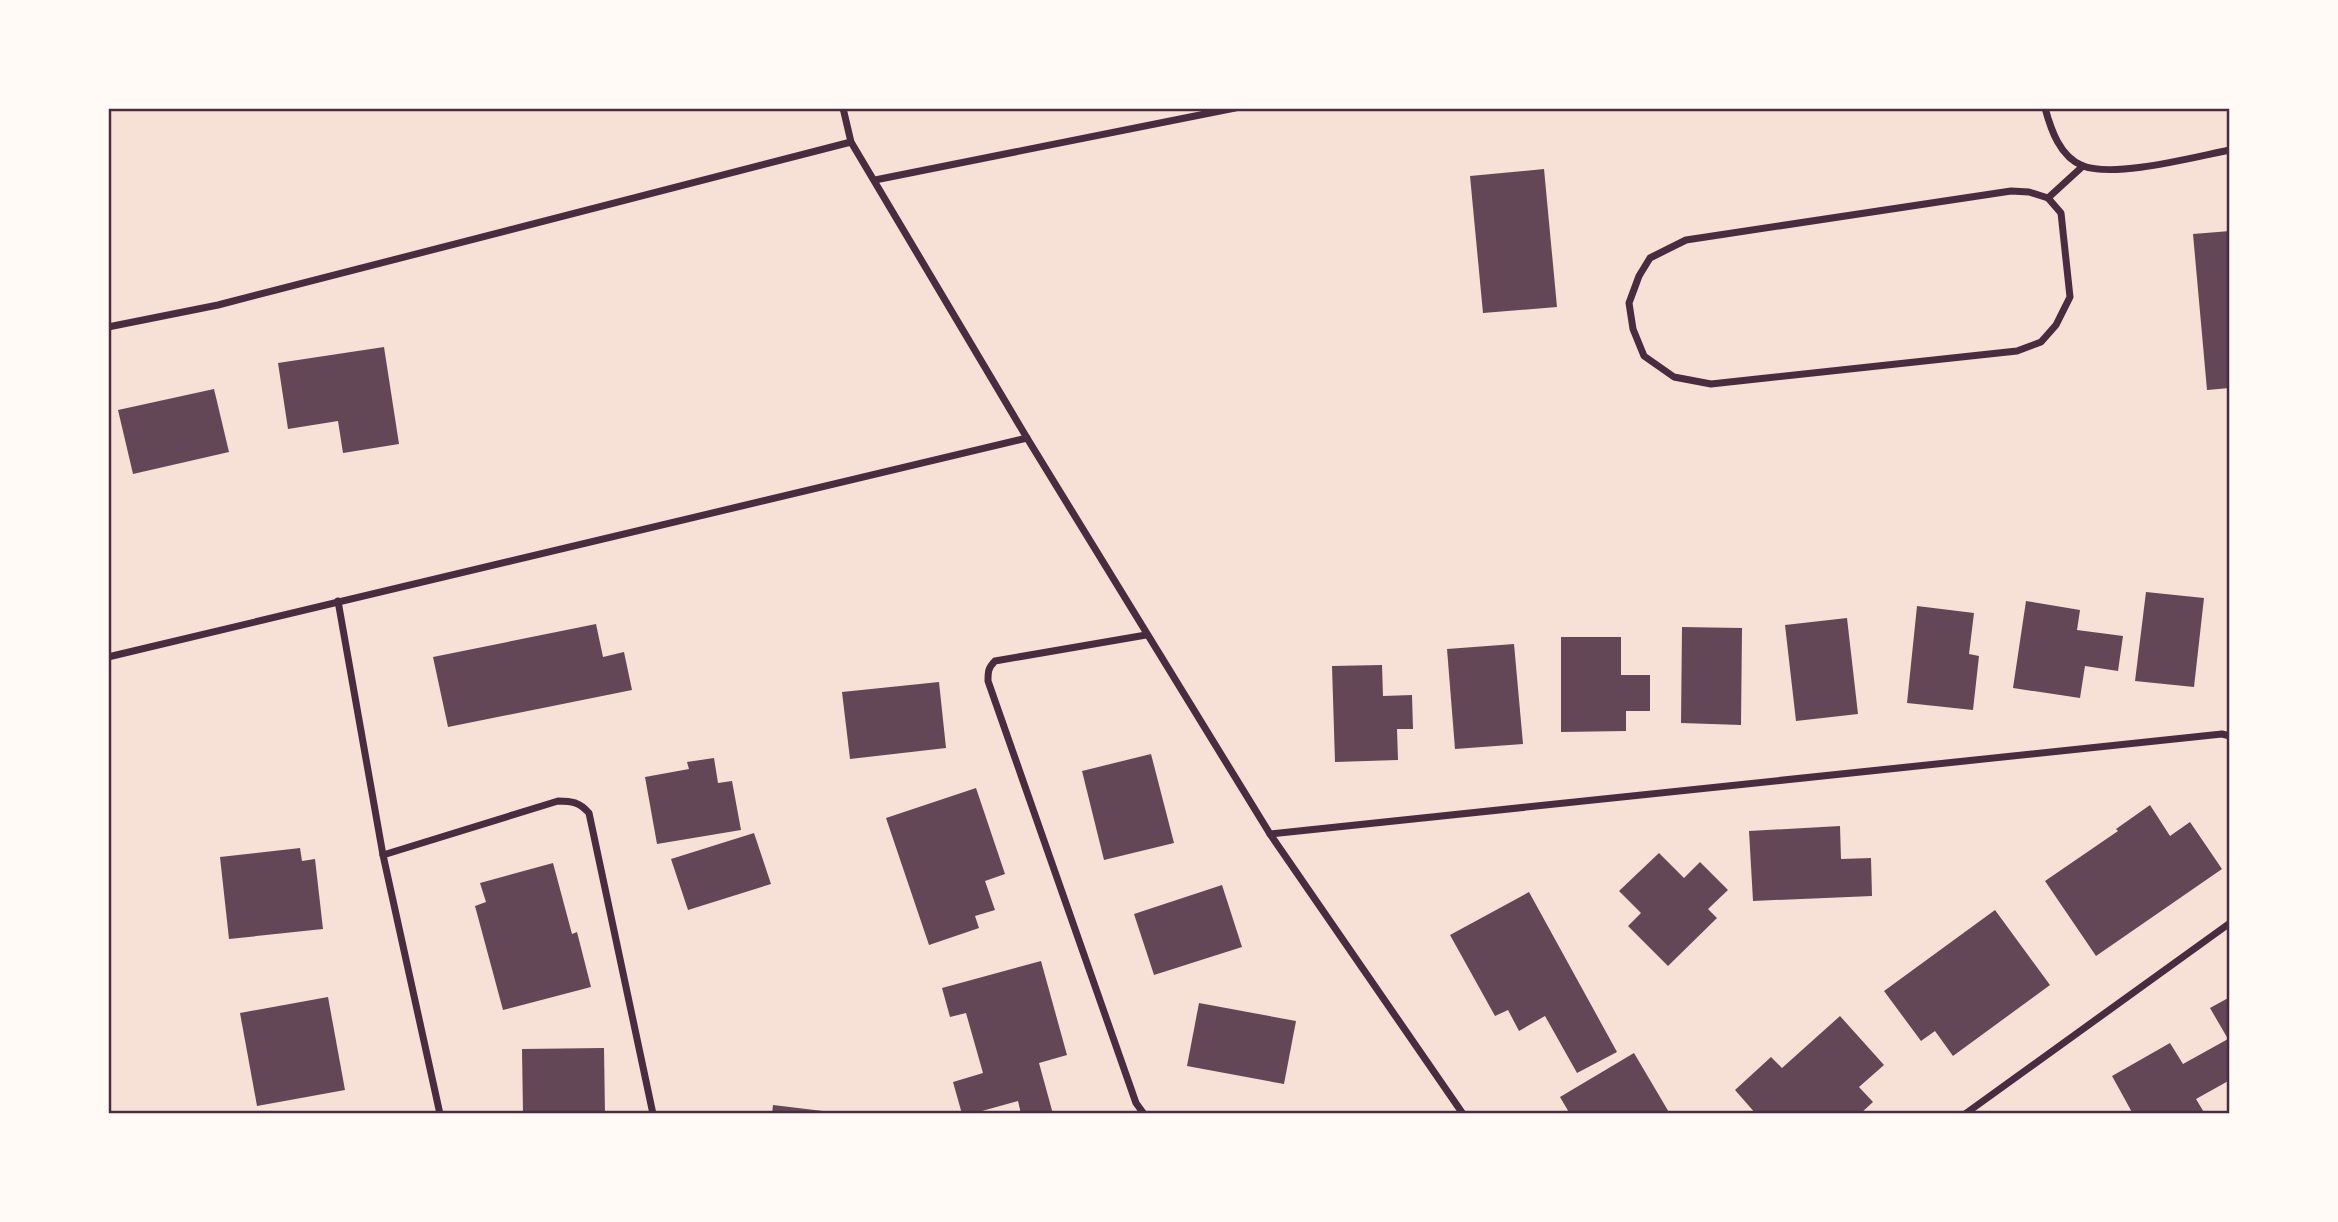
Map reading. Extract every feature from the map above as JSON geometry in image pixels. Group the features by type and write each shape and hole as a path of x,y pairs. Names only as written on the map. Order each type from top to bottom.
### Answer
{"street":[{"path":"843,108 851,142 1146,635 1270,834 1463,1114"},
{"path":"875,180 1235,108"},
{"path":"2045,108 2050,128 2063,151 2083,166 2109,169 2139,167 2230,150"},
{"path":"108,327 232,301 851,142"},
{"path":"2048,198 2083,166"},
{"path":"2011,191 2029,192 2048,198 2061,213 2070,297 2056,325 2041,342 2017,351 1710,384 1674,377 1644,356 1633,329 1629,303 1639,276 1650,258 1686,240 2011,191"},
{"path":"108,657 1027,438"},
{"path":"338,601 383,855 440,1114"},
{"path":"1144,1114 1136,1103 993,694 988,673 989,667 995,661 1146,635"},
{"path":"1270,834 2208,735 2230,736"},
{"path":"383,855 558,801 573,801 581,805 589,813 653,1114"},
{"path":"1965,1114 2230,923"}],"building":[{"path":"1544,169 1557,307 1483,313 1470,176"},
{"path":"2230,231 2230,388 2207,390 2193,234"},
{"path":"384,347 399,444 343,453 338,421 288,429 278,363"},
{"path":"214,389 229,452 133,474 118,410"},
{"path":"2146,592 2204,598 2194,687 2135,681"},
{"path":"2026,601 2080,610 2077,630 2123,636 2118,671 2085,666 2080,698 2013,688"},
{"path":"1917,606 1974,613 1969,654 1979,656 1973,710 1907,703"},
{"path":"1847,618 1858,714 1796,721 1785,625"},
{"path":"596,624 603,657 624,652 632,690 448,727 433,657"},
{"path":"1682,627 1742,628 1741,725 1681,723"},
{"path":"1561,637 1621,637 1621,675 1650,675 1650,711 1626,711 1626,731 1561,732"},
{"path":"1514,644 1523,744 1455,749 1447,649"},
{"path":"1382,665 1383,696 1412,695 1413,729 1397,729 1398,760 1335,762 1332,666"},
{"path":"939,682 946,748 850,759 842,692"},
{"path":"1151,754 1174,843 1104,860 1082,771"},
{"path":"714,758 718,783 732,781 741,830 657,844 645,777 689,769 687,762"},
{"path":"976,788 1005,874 985,881 995,910 975,916 979,928 929,945 886,818"},
{"path":"2150,805 2170,836 2190,822 2222,869 2096,956 2045,881 2118,831 2116,829"},
{"path":"1840,826 1841,859 1871,858 1872,896 1753,901 1749,831"},
{"path":"754,833 771,884 688,910 671,859"},
{"path":"300,848 302,861 315,859 323,929 229,939 220,857"},
{"path":"1659,853 1684,878 1700,862 1728,890 1708,909 1717,918 1668,966 1628,926 1641,913 1619,891"},
{"path":"553,863 572,934 577,932 591,987 503,1010 475,906 486,902 480,883"},
{"path":"1222,885 1242,947 1154,975 1134,914"},
{"path":"1529,892 1617,1052 1577,1073 1545,1016 1519,1031 1508,1010 1495,1016 1450,935"},
{"path":"1995,910 2050,985 1953,1056 1935,1031 1921,1041 1884,991"},
{"path":"1041,961 1067,1055 1039,1063 1053,1114 1021,1114 1018,1101 962,1114 953,1082 983,1073 966,1013 950,1017 942,988"},
{"path":"328,997 345,1090 257,1106 240,1013"},
{"path":"2230,997 2230,1080 2196,1099 2205,1114 2133,1114 2112,1076 2170,1043 2183,1064 2228,1039 2210,1008"},
{"path":"1199,1003 1296,1021 1284,1084 1187,1066"},
{"path":"1840,1016 1884,1065 1859,1087 1873,1102 1860,1114 1756,1114 1735,1090 1771,1057 1782,1068"},
{"path":"604,1048 605,1114 523,1114 522,1049"},
{"path":"1634,1053 1670,1114 1570,1114 1560,1097"},
{"path":"773,1105 831,1112 772,1114"}]}
